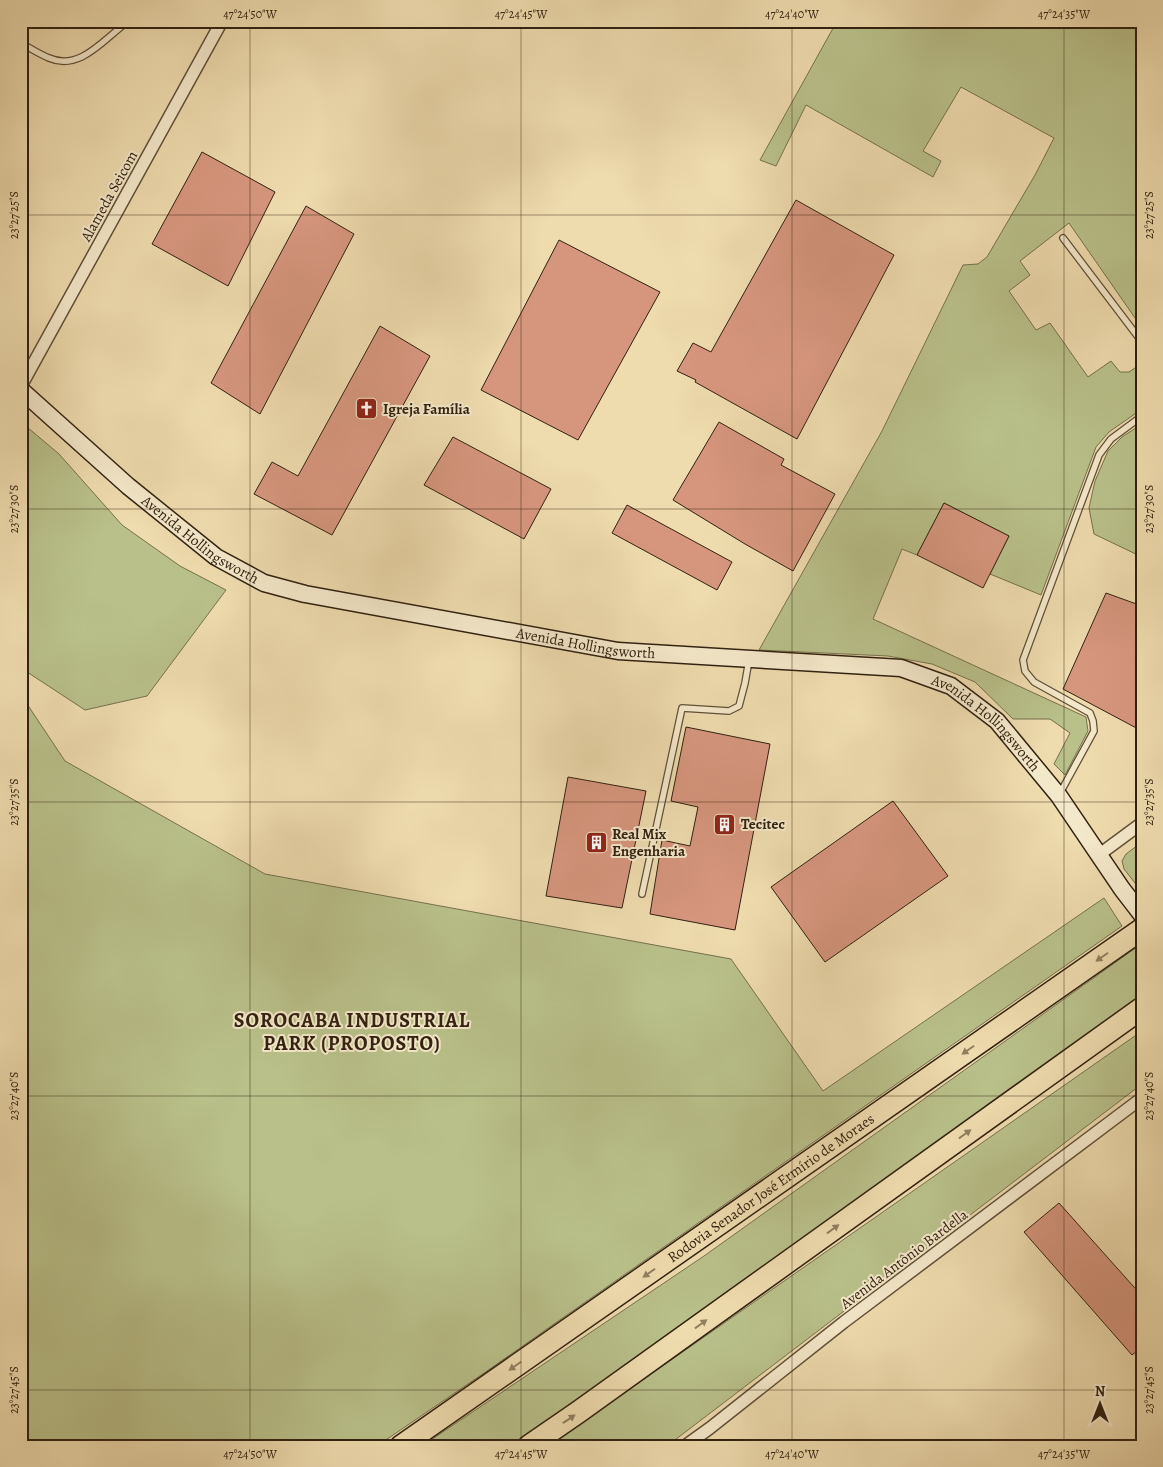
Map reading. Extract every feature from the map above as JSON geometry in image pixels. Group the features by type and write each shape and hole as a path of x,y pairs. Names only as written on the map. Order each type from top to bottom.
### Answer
{"highway":[{"name":"Rodovia Senador José Ermírio de Moraes","path":"401,1446 1142,929"},
{"path":"529,1446 1142,1008"}],"main road":[{"name":"Avenida Hollingsworth","path":"21,390 128,486 216,557 264,583 305,594 618,651 901,668 951,686 997,721 1059,796 1122,889 1142,915"}],"street":[{"name":"Alameda Seicom","path":"21,386 222,21"},
{"path":"1100,854 1142,822"},
{"name":"Avenida Antônio Bardella","path":"685,1446 844,1322 1142,1098"}],"lane":[{"path":"21,43 62,62 76,60 95,49 129,21"},
{"path":"1063,238 1142,342"},
{"path":"1059,796 1094,731 1094,721 1090,713 1034,682 1025,671 1023,660 1099,455 1111,438 1142,416"},
{"path":"642,894 682,708 729,711 739,706 749,658"}],"green space":[{"path":"837,21 1142,21 1142,328 1069,223 1020,261 1030,275 1009,291 1036,330 1050,323 1088,377 1111,361 1120,372 1129,372 1142,363 1142,409 1109,432 1096,447 1041,595 990,574 1009,536 944,503 917,555 902,549 873,619 1086,717 1088,731 1065,775 1054,764 1070,733 1050,719 1013,719 975,682 932,664 888,656 759,650 882,431 963,265 978,264 987,257 1035,175 1054,138 961,87 923,151 941,161 933,177 806,105 776,166 760,160"},
{"path":"21,422 59,454 122,525 180,566 226,590 147,696 85,710 21,668"},
{"path":"1142,424 1142,557 1094,534 1089,508 1095,481 1108,451 1122,437"},
{"path":"21,695 65,761 265,874 731,959 823,1091 1104,898 1122,926 377,1446 21,1446"},
{"path":"1142,842 1142,892 1124,869 1122,861 1126,854"},
{"path":"1137,947 1142,954 1142,997 732,1292 513,1446 422,1446 704,1256"},
{"path":"1142,1031 1142,1084 667,1446 548,1446"}],"building":[{"path":"202,152 275,192 228,286 152,244"},
{"path":"796,200 894,255 797,439 695,382 696,380 677,371 693,343 711,352"},
{"path":"306,206 354,234 260,414 211,383"},
{"path":"559,240 660,292 578,440 481,390"},
{"name":"Igreja Família","path":"380,326 430,356 332,535 254,494 272,462 298,476"},
{"path":"719,422 784,459 781,465 835,494 793,571 673,500"},
{"path":"453,437 551,489 524,539 424,485"},
{"path":"944,503 1009,536 983,588 917,555"},
{"path":"627,505 732,562 717,590 612,533"},
{"path":"1106,593 1142,606 1142,731 1063,689"},
{"name":"Tecitec","path":"686,727 770,744 735,930 650,914 662,840 690,846 698,807 671,801"},
{"name":"Real Mix Engenharia","path":"568,777 646,791 622,908 546,896"},
{"path":"893,801 948,876 825,962 771,887"},
{"path":"1059,1203 1142,1296 1142,1347 1132,1355 1024,1232"}],"place":[{"name":"Igreja Família","path":"367,409"},
{"name":"Tecitec","path":"725,824"},
{"name":"Real Mix Engenharia","path":"596,843"}],"district":[{"name":"SOROCABA INDUSTRIAL PARK (PROPOSTO)","path":"352,1032"}]}
